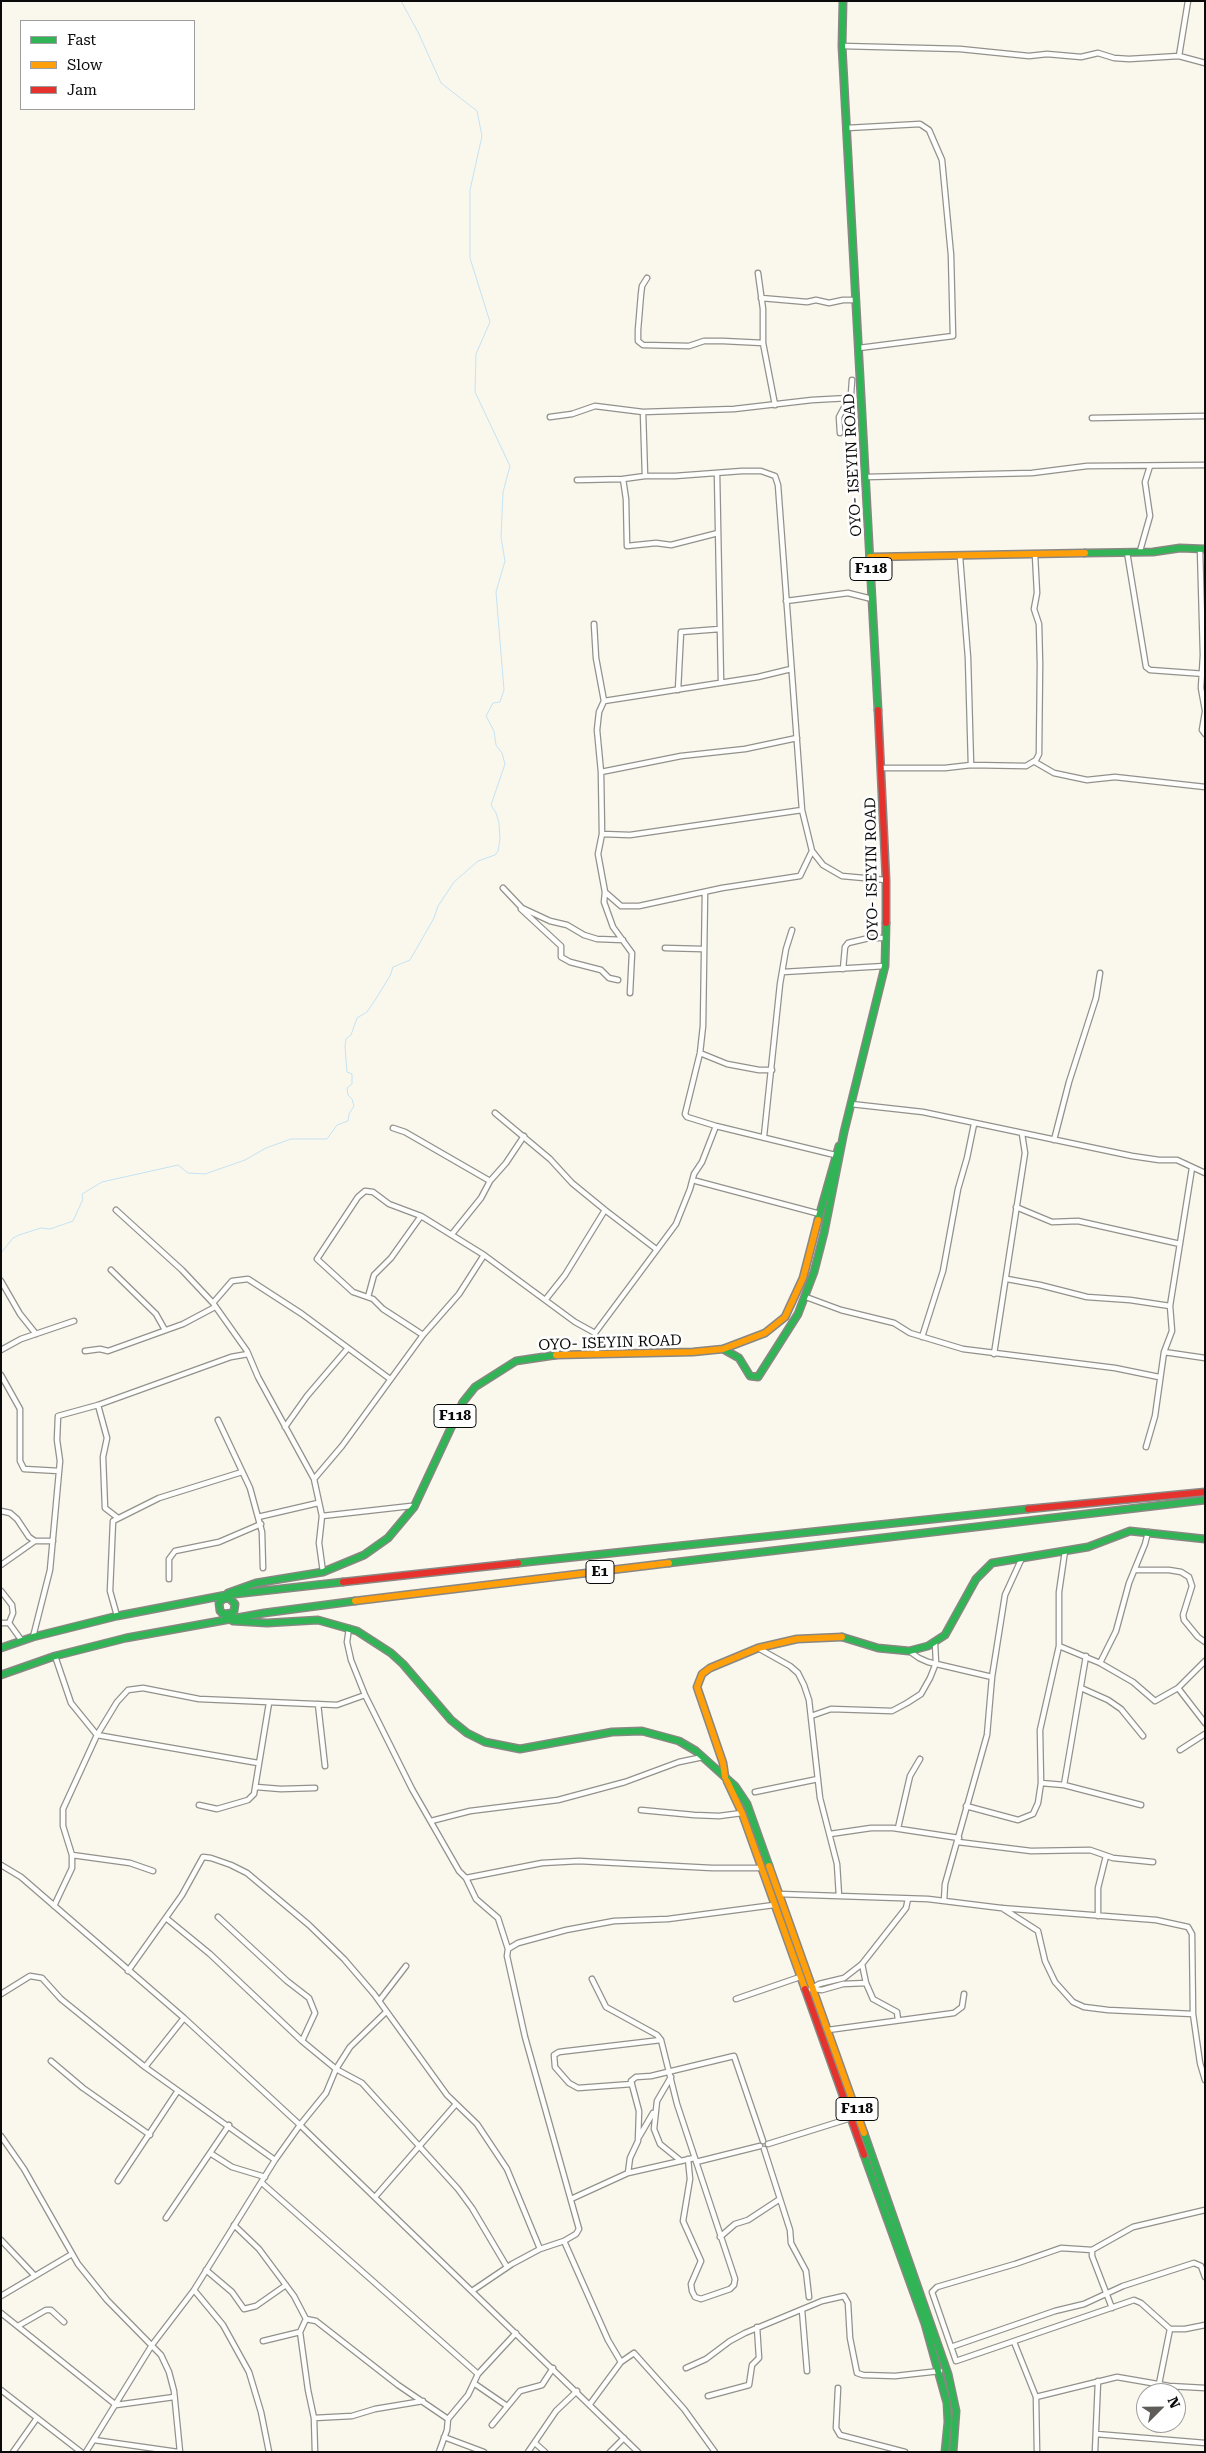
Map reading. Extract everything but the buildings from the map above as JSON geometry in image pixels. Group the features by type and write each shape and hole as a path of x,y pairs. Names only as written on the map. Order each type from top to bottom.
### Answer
{"main road":[{"name":"OYO- ISEYIN ROAD","path":"723,1349 739,1358 750,1376 758,1377 788,1332 806,1297 824,1233 844,1132 885,966 887,938 886,880 842,46 843,1"},
{"path":"870,557 960,557 1003,554 1035,555 1202,549"},
{"name":"OYO- ISEYIN ROAD","path":"246,1586 323,1572 364,1555 388,1538 414,1507 426,1484 455,1415 475,1387 487,1376 516,1361 538,1357 693,1352 723,1349 765,1333 785,1317 804,1278 835,1155 844,1132"},
{"name":"E1","path":"1,1648 33,1637 117,1616 231,1597 850,1526 1205,1492"},
{"name":"E1","path":"1,1675 56,1656 224,1616 240,1617 459,1588 1205,1500"},
{"path":"725,1777 723,1763 697,1687 699,1680 710,1668 758,1648 797,1639 847,1637 878,1648 909,1651 935,1643 945,1635 953,1624 976,1579 992,1563 1021,1560 1088,1547 1130,1532 1148,1532 1205,1539"},
{"path":"231,1597 246,1586"},
{"path":"246,1586 231,1597 221,1600 219,1606 224,1616 247,1622"},
{"path":"231,1597 234,1611 247,1622"},
{"path":"224,1616 234,1611"},
{"name":"F118","path":"247,1622 318,1620 349,1628 372,1638 403,1664 451,1720 467,1733 485,1742 520,1748 612,1732 642,1731 679,1741 703,1757 741,1792 747,1804 943,2354 956,2411 953,2452"},
{"name":"F118","path":"725,1777 742,1813 940,2371 948,2422 945,2452"}],"street":[{"path":"1180,56 1188,1"},
{"path":"842,46 960,49 1029,56 1046,54 1081,57 1098,53 1114,58 1130,59 1180,56 1205,63"},
{"path":"847,128 920,124 929,130 942,160 951,255 953,336 859,348"},
{"path":"758,273 763,343 775,405"},
{"path":"647,278 642,286 638,330 638,341 643,345 689,346 704,341 763,343"},
{"path":"761,298 807,302 816,300 829,303 847,299 856,300"},
{"path":"840,433 839,417 849,398 852,380"},
{"path":"550,417 572,414 595,406 643,412 734,409 849,398"},
{"path":"643,412 645,476"},
{"path":"1092,418 1205,416"},
{"path":"866,477 1032,473 1086,466 1205,465"},
{"path":"1140,551 1150,516 1146,488 1150,466"},
{"path":"577,480 761,471 775,476 778,485 802,810 812,852 823,865 842,876 886,880"},
{"path":"717,473 721,682"},
{"path":"623,479 626,499 627,546 656,542 671,544 718,533"},
{"path":"1202,549 1202,700 1205,711 1202,730 1205,734"},
{"path":"1127,552 1146,667 1150,670 1203,674"},
{"path":"881,768 945,768 971,765 1026,766 1035,762 1039,754 1040,664 1039,624 1034,609 1037,593 1035,555"},
{"path":"960,557 968,658 971,765"},
{"path":"786,601 848,593 872,599"},
{"path":"594,624 596,658 604,701 599,712 597,730 602,772 602,834 598,854 605,892 604,902 612,926 632,953 630,993"},
{"path":"678,690 681,632 720,629"},
{"path":"604,701 678,690 791,668"},
{"path":"602,772 681,756 745,749 797,738"},
{"path":"1035,762 1054,773 1087,780 1115,777 1205,786"},
{"path":"602,834 630,835 802,810"},
{"path":"605,892 621,906 639,906 704,892 800,876 812,852"},
{"path":"503,888 516,904 561,946 562,957 570,962 601,970 609,978 618,980"},
{"path":"704,892 702,948 703,1026 700,1053 685,1114 687,1117 716,1126 764,1136 835,1155"},
{"path":"516,904 550,921 567,925 584,935 598,939 623,940"},
{"path":"764,1136 786,949 792,930"},
{"path":"843,968 845,947 848,943 869,938 887,938"},
{"path":"665,948 702,948"},
{"path":"783,972 885,966"},
{"path":"1054,1140 1096,998 1100,973"},
{"path":"700,1053 726,1064 759,1070 772,1070"},
{"path":"852,1104 923,1112 1022,1134 1159,1160 1177,1160 1205,1172"},
{"path":"495,1113 524,1136 605,1210 656,1249"},
{"path":"922,1336 934,1302 944,1264 958,1189 974,1124"},
{"path":"597,1354 595,1333 676,1224 694,1174 702,1162 716,1126"},
{"path":"393,1128 405,1132 490,1181"},
{"path":"994,1354 1007,1280 1025,1153 1022,1134"},
{"path":"452,1234 481,1198 490,1181 506,1163 524,1136"},
{"path":"1146,1447 1158,1397 1159,1377 1164,1352 1172,1331 1170,1306 1192,1168"},
{"path":"696,1181 820,1214"},
{"path":"423,1335 382,1309 368,1296 352,1292 320,1262 318,1255 358,1197 365,1191 373,1192 389,1204 421,1216 452,1234 546,1299 575,1322 595,1333"},
{"path":"1016,1207 1052,1222 1078,1221 1180,1244"},
{"path":"116,1210 182,1270 214,1305 248,1354 314,1479 322,1516 318,1543 323,1572"},
{"path":"546,1299 565,1275 605,1210"},
{"path":"368,1296 374,1275 391,1258 421,1216"},
{"path":"314,1479 342,1446 423,1335 458,1294 484,1255"},
{"path":"111,1270 156,1314 165,1330"},
{"path":"85,1351 100,1349 108,1351 183,1324 214,1305 232,1281 248,1279 302,1314 390,1379"},
{"path":"1007,1280 1040,1285 1087,1297 1130,1300 1170,1306"},
{"path":"1,1281 20,1314 36,1334"},
{"path":"806,1297 841,1310 894,1323 922,1336 963,1349 1116,1368 1159,1377"},
{"path":"1,1350 21,1339 74,1321"},
{"path":"285,1427 348,1348"},
{"path":"1164,1352 1205,1358"},
{"path":"33,1637 46,1592 54,1541 60,1461 57,1440 58,1416 98,1405 231,1357 248,1354"},
{"path":"1,1375 20,1409 20,1461 24,1469 59,1471"},
{"path":"98,1405 107,1438 103,1457 105,1508 118,1518"},
{"path":"218,1420 250,1488 260,1524 264,1568"},
{"path":"117,1616 110,1592 113,1521 160,1498 242,1472"},
{"path":"258,1517 318,1502"},
{"path":"322,1516 412,1506"},
{"path":"1,1511 10,1512 17,1519 28,1537 35,1540 54,1541"},
{"path":"169,1579 169,1559 175,1550 219,1542 260,1524"},
{"path":"1100,1663 1116,1631 1129,1583 1148,1532"},
{"path":"1,1565 35,1540"},
{"path":"966,1806 1018,1820 1030,1817 1038,1803 1041,1783 1042,1718 1059,1646 1059,1592 1065,1551"},
{"path":"944,1901 945,1884 987,1735 992,1677 1005,1595 1021,1560"},
{"path":"1135,1570 1169,1570 1181,1572 1189,1577 1192,1586 1184,1620 1198,1637 1205,1642"},
{"path":"1,1590 12,1605 13,1613 9,1623"},
{"path":"1,1623 9,1623"},
{"path":"9,1623 22,1641"},
{"path":"349,1628 347,1642 351,1660 365,1695 459,1871 466,1878 476,1899 498,1918 508,1949 525,2036 578,2229 576,2234 564,2241 540,2249 506,2267 472,2291"},
{"path":"811,1716 831,1710 892,1711 920,1694 930,1678 936,1663 935,1643"},
{"path":"1059,1646 1086,1656 1134,1682 1155,1702 1178,1688 1205,1661"},
{"path":"758,1648 798,1673 809,1700 818,1779 824,1817 837,1864 839,1896"},
{"path":"909,1651 918,1658 992,1677"},
{"path":"56,1656 70,1703 97,1735 258,1764"},
{"path":"1064,1785 1086,1656"},
{"path":"54,1906 72,1868 72,1855 63,1826 63,1809 97,1735 117,1702 132,1688 199,1699 269,1703 337,1705 365,1695"},
{"path":"1081,1688 1108,1700 1121,1709 1142,1736"},
{"path":"1178,1688 1205,1723"},
{"path":"199,1805 217,1809 248,1800 254,1794 269,1703"},
{"path":"318,1704 325,1766"},
{"path":"1180,1750 1205,1734"},
{"path":"431,1821 470,1811 558,1800 625,1782 668,1766 703,1757"},
{"path":"898,1828 910,1776 920,1759"},
{"path":"755,1792 818,1779"},
{"path":"1041,1783 1064,1785 1141,1805"},
{"path":"256,1787 281,1789 315,1788"},
{"path":"642,1810 694,1816 719,1816 742,1813"},
{"path":"830,1834 872,1828 898,1828 958,1840 1031,1851 1081,1849 1106,1856 1153,1862"},
{"path":"72,1855 130,1864 153,1871"},
{"path":"1098,1916 1098,1888 1106,1856"},
{"path":"128,1971 166,1918 203,1857 231,1864 247,1873 309,1925 344,1959 379,2001 456,2104 477,2124 507,2169 540,2249"},
{"path":"466,1878 542,1864 579,1861 712,1868 761,1868"},
{"path":"1,1865 21,1877 184,2018 300,2125 638,2452"},
{"path":"779,1894 944,1901 1001,1908 1156,1920 1185,1926 1190,1929 1193,2014 1200,2063 1205,2080"},
{"path":"813,1989 819,1984 844,1978 862,1964 906,1908 908,1899"},
{"path":"508,1949 518,1944 566,1930 614,1921 668,1919 774,1905"},
{"path":"1001,1908 1038,1931 1045,1960 1055,1982 1073,2002 1084,2007 1108,2010 1193,2014"},
{"path":"218,1917 287,1981 309,1998 315,2013 302,2041"},
{"path":"166,1918 210,1954 302,2041 336,2069 362,2084 472,2208 506,2267"},
{"path":"862,1964 866,1982 873,1999 897,2012 898,2020"},
{"path":"379,2001 406,1966"},
{"path":"1,1994 30,1976 42,1978 65,2003 177,2092 229,2126 275,2160"},
{"path":"736,1999 800,1977"},
{"path":"592,1979 606,2007 657,2035 661,2040 695,2160 735,2279 734,2285 730,2290 701,2299 696,2297 691,2284 701,2261 684,2221 690,2179 688,2159"},
{"path":"805,1991 866,1982"},
{"path":"828,2030 935,2016 959,2011 962,2007 964,1994"},
{"path":"86,2452 167,2323 194,2290 275,2160 300,2125 326,2094 336,2069 350,2046 386,2012"},
{"path":"145,2067 184,2018"},
{"path":"632,2084 578,2088 569,2083 556,2066 554,2055 559,2052 661,2040"},
{"path":"628,2173 630,2158 637,2145 640,2111 631,2081 636,2078 670,2074 734,2056 764,2146 791,2243 806,2271 809,2297"},
{"path":"50,2061 83,2088 150,2135"},
{"path":"638,2138 654,2110 659,2095 670,2074"},
{"path":"118,2182 177,2092"},
{"path":"375,2197 456,2104"},
{"path":"654,2110 654,2129 660,2144 681,2161"},
{"path":"571,2199 628,2173 688,2159 695,2160 764,2146 851,2118"},
{"path":"166,2218 229,2126"},
{"path":"1,2136 24,2169 72,2254 107,2300 161,2355 170,2372 179,2452 94,2440"},
{"path":"210,2153 232,2166 265,2177"},
{"path":"262,2183 478,2374"},
{"path":"720,2237 735,2224 748,2220 780,2199"},
{"path":"1205,2210 1133,2228 1092,2250 1061,2248 934,2289 932,2292 957,2361 1137,2301 1170,2329 1185,2329 1205,2325"},
{"path":"234,2225 255,2244 294,2296 306,2319"},
{"path":"1,2240 34,2275"},
{"path":"564,2241 608,2340 621,2362"},
{"path":"1092,2250 1092,2256 1112,2308"},
{"path":"1,2296 72,2254"},
{"path":"951,2348 1106,2295 1123,2286 1196,2263 1201,2266 1205,2277"},
{"path":"206,2270 228,2289 244,2309 256,2306 286,2285"},
{"path":"194,2290 223,2325 249,2372 260,2404 269,2452"},
{"path":"686,2368 706,2360 730,2341 757,2327 822,2301 844,2296 848,2303 854,2367 860,2374 895,2376 940,2371"},
{"path":"18,2326 46,2310 51,2310 64,2322"},
{"path":"802,2310 808,2371"},
{"path":"1,2313 116,2405 174,2396"},
{"path":"306,2319 300,2332 314,2418 315,2452"},
{"path":"306,2319 316,2321 398,2385 448,2419"},
{"path":"708,2396 749,2385 752,2365 759,2358 757,2327"},
{"path":"1159,2383 1170,2329"},
{"path":"263,2341 300,2332"},
{"path":"439,2452 448,2419 475,2384 478,2374 516,2333"},
{"path":"1014,2342 1036,2397 1037,2452"},
{"path":"590,2404 621,2362 631,2353 635,2353 684,2409 715,2452"},
{"path":"492,2425 520,2391 542,2385 553,2368"},
{"path":"1036,2397 1098,2381 1124,2377 1154,2383"},
{"path":"1095,2452 1098,2381"},
{"path":"475,2384 507,2406"},
{"path":"1186,2386 1205,2388"},
{"path":"838,2388 836,2428 840,2435 905,2452"},
{"path":"1,2390 81,2452"},
{"path":"528,2452 556,2411 577,2391"},
{"path":"314,2418 349,2416 375,2409 423,2401"},
{"path":"13,2452 37,2418"},
{"path":"1096,2434 1205,2443"},
{"path":"444,2438 484,2452"},
{"path":"610,2452 624,2438"},
{"path":"534,2442 545,2452"}],"waterway":[{"path":"1,1253 13,1238 19,1235 41,1228 50,1229 73,1221 83,1199 82,1194 102,1182 178,1165 188,1173 205,1174 245,1160 266,1148 291,1139 327,1139 337,1125 348,1121 349,1114 354,1106 352,1099 348,1095 347,1088 352,1084 352,1074 347,1072 345,1047 346,1039 351,1035 357,1018 367,1012 390,976 393,967 410,960 434,918 438,906 454,882 478,861 495,855 498,851 500,839 499,823 491,805 505,764 502,753 496,745 494,731 486,716 493,703 500,702 504,690 496,592 505,561 501,537 503,492 510,466 475,392 476,354 490,322 470,258 470,190 482,136 477,111 441,83 418,32 401,1"}],"traffic: fast":[{"path":"843,1 842,46 878,710"},
{"path":"1085,553 1153,552 1180,548 1205,549"},
{"path":"723,1349 739,1358 750,1376 758,1377 798,1314 814,1272 824,1233 844,1132 885,966 886,923"},
{"path":"818,1220 839,1146"},
{"path":"221,1600 228,1593 256,1583 323,1572 364,1555 388,1538 414,1507 463,1402 475,1387 516,1361 556,1355"},
{"path":"669,1563 1205,1500"},
{"path":"518,1563 1028,1509"},
{"path":"842,1637 878,1648 909,1651 928,1646 945,1635 976,1579 992,1563 1088,1547 1130,1531 1205,1539"},
{"path":"1,1648 33,1637 117,1616 226,1595 343,1582"},
{"path":"227,1619 234,1611 235,1604 229,1598 223,1599 219,1603 220,1611 224,1614 232,1613"},
{"path":"1,1675 55,1656 126,1638 264,1613 355,1601"},
{"path":"222,1613 233,1621 267,1623 318,1620 357,1631 391,1653 403,1664 451,1720 467,1733 485,1742 520,1749 612,1732 642,1731 679,1741 696,1751 735,1786 747,1804 769,1866"},
{"path":"864,2133 948,2374 956,2411 953,2452"},
{"path":"864,2155 925,2324 947,2403 948,2422 945,2452"}],"traffic: slow":[{"path":"870,557 1085,553"},
{"path":"556,1355 693,1352 723,1349 765,1333 785,1317 803,1278 818,1220"},
{"path":"355,1601 669,1563"},
{"path":"725,1777 723,1763 697,1687 702,1674 710,1668 758,1648 797,1639 842,1637"},
{"path":"727,1781 742,1813 805,1989"},
{"path":"769,1866 864,2133"}],"traffic: jam":[{"path":"878,710 886,880 886,923"},
{"path":"1028,1509 1205,1492"},
{"path":"343,1582 518,1563"},
{"path":"805,1989 864,2155"}]}
